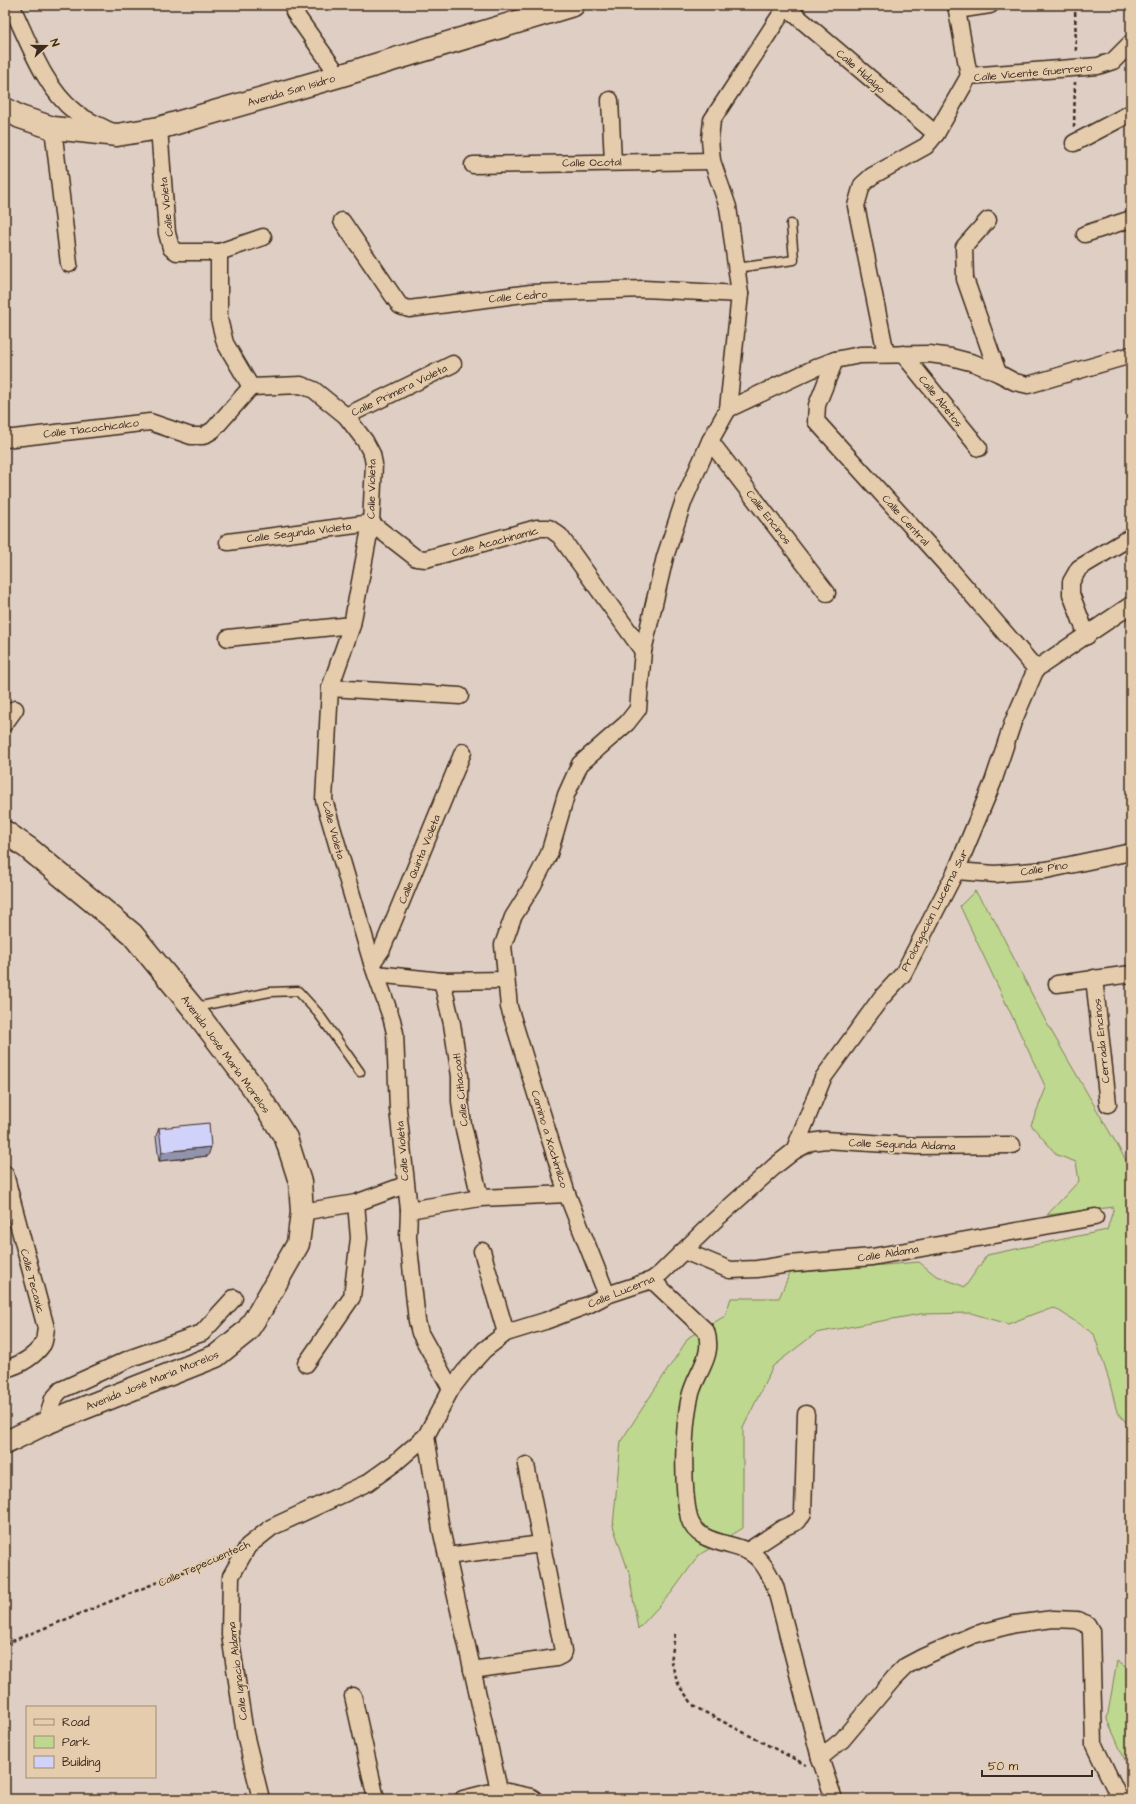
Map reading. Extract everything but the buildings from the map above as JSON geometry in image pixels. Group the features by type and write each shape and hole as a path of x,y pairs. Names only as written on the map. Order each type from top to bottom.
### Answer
{"main road":[{"name":"Avenida San Isidro","path":"5,109 20,117 53,128 117,135 159,128 339,76 573,5"},
{"name":"Avenida José María Morelos","path":"5,832 28,848 132,934 193,1008 255,1090 286,1138 300,1182 302,1212 298,1244 247,1332 216,1356 46,1423 5,1443"}],"street":[{"path":"11,5 37,60 58,96 76,113 117,135"},
{"path":"969,76 956,7 990,5"},
{"path":"728,409 740,294 728,207 712,161 710,139 712,120 787,6"},
{"name":"Calle Hidalgo","path":"787,6 936,134"},
{"path":"294,12 339,76"},
{"name":"Calle Vicente Guerrero","path":"886,354 856,206 862,185 872,176 926,146 936,134 969,76 1075,69 1098,66 1113,61 1131,43"},
{"path":"610,100 613,162"},
{"path":"1074,143 1131,113"},
{"path":"53,128 69,264"},
{"name":"Calle Violeta","path":"159,128 167,233 171,248 177,252 218,252"},
{"name":"Calle Ocotal","path":"473,165 712,161"},
{"path":"1085,234 1131,219"},
{"path":"988,220 964,247 965,279 998,373"},
{"name":"Calle Cedro","path":"342,221 400,306 409,309 531,293 644,289 740,294"},
{"path":"251,387 225,343 219,319 218,252 263,237"},
{"path":"728,409 817,367 835,360 860,356 886,354 929,354 951,357 974,363 1015,382 1028,385 1131,355"},
{"name":"Calle Abetos","path":"902,354 980,448"},
{"name":"Calle Central","path":"835,360 817,405 816,421 950,569 1036,669"},
{"name":"Calle Primera Violeta","path":"346,416 453,364"},
{"name":"Calle Violeta","path":"251,387 285,384 301,385 314,390 346,416 365,441 372,454 374,464 371,523 352,625 330,688 324,800 374,969 395,1032 398,1109 405,1185 409,1210 408,1238 417,1321 420,1333 451,1389"},
{"name":"Calle Tlacochicalco","path":"5,440 150,422 191,436 203,436 213,430 251,387"},
{"name":"Camino a Xochimilco","path":"607,1295 567,1194 509,1007 505,980 503,945 513,917 533,885 548,854 566,794 580,764 627,723 638,709 643,651 668,550 684,500 710,441 728,409"},
{"name":"Calle Encinos","path":"710,441 827,593"},
{"name":"Calle Segunda Violeta","path":"228,542 371,523"},
{"name":"Calle Acachinamic","path":"371,523 416,558 426,560 537,528 549,528 560,536 643,651"},
{"path":"1087,636 1071,594 1071,582 1078,568 1131,537"},
{"path":"1036,669 1131,605"},
{"path":"228,638 352,625"},
{"name":"Prolongación Lucerna Sur","path":"794,1151 823,1078 881,998 903,974 956,871 994,782 1013,722 1036,669"},
{"path":"330,688 460,696"},
{"path":"5,723 16,709"},
{"name":"Calle Quinta Violeta","path":"374,969 463,752"},
{"name":"Calle Pino","path":"956,871 995,874 1046,870 1131,852"},
{"path":"374,969 442,981 505,980"},
{"path":"1057,984 1131,974"},
{"name":"Cerrada Encinos","path":"1094,978 1108,1104"},
{"name":"Calle Citlacoatl","path":"442,981 452,1024 460,1076 460,1101 463,1125 480,1198"},
{"name":"Calle Segunda Aldama","path":"794,1151 811,1142 825,1140 917,1146 1012,1145"},
{"name":"Calle Lucerna","path":"451,1389 484,1350 506,1333 545,1321 588,1305 607,1295 652,1280 714,1221 775,1166 794,1151"},
{"name":"Calle Tecaxic","path":"5,1174 46,1328 44,1343 31,1357 16,1366 5,1369"},
{"path":"302,1212 356,1203 405,1185"},
{"path":"409,1210 480,1198 567,1194"},
{"path":"306,1364 352,1297 359,1238 356,1203"},
{"name":"Calle Aldama","path":"684,1251 730,1270 757,1269 789,1264 872,1257 1094,1217"},
{"path":"482,1250 506,1333"},
{"path":"652,1280 706,1331 710,1342 708,1353 690,1396 686,1426 685,1474 690,1519 697,1532 712,1540 748,1551 760,1561 769,1572 775,1586 820,1758 834,1799"},
{"path":"46,1423 53,1399 61,1390 131,1358 202,1333 234,1298"},
{"name":"Calle Tepecuentech","path":"248,1546 272,1527 367,1483 395,1463 426,1436 451,1389"},
{"path":"748,1551 782,1528 798,1521 803,1513 806,1414"},
{"path":"426,1436 447,1556 499,1790"},
{"path":"472,1670 556,1658 562,1655 563,1651 526,1465"},
{"path":"447,1556 542,1544"},
{"name":"Calle Ignacio Aldama","path":"248,1546 231,1576 230,1635 245,1734 261,1799"},
{"path":"820,1758 842,1740 894,1678 906,1666 973,1635 1016,1624 1052,1619 1077,1620 1087,1624 1091,1631 1094,1745 1120,1799"},
{"path":"354,1696 376,1799"},
{"path":"463,1799 499,1790 534,1799"}],"lane":[{"path":"736,268 794,260 791,224"},
{"path":"193,1008 270,992 298,991 318,1013 360,1072"}],"path":[{"path":"1074,143 1075,5"},
{"name":"Calle Tepecuentech","path":"5,1644 248,1546"},
{"path":"675,1634 671,1662 679,1686 695,1707 825,1775"}],"green space":[{"path":"975,891 995,921 1045,1020 1131,1169 1131,1428 1117,1412 1109,1380 1094,1334 1055,1308 1039,1312 1008,1324 971,1313 920,1314 816,1333 773,1366 743,1428 743,1528 699,1555 672,1592 638,1629 629,1573 613,1526 621,1441 689,1337 725,1316 731,1298 779,1298 790,1273 919,1262 935,1275 965,1287 987,1255 1107,1230 1114,1207 1047,1215 1079,1181 1076,1162 1057,1155 1031,1125 1046,1088 960,906"},
{"path":"1117,1661 1131,1671 1131,1774 1107,1719"}]}
